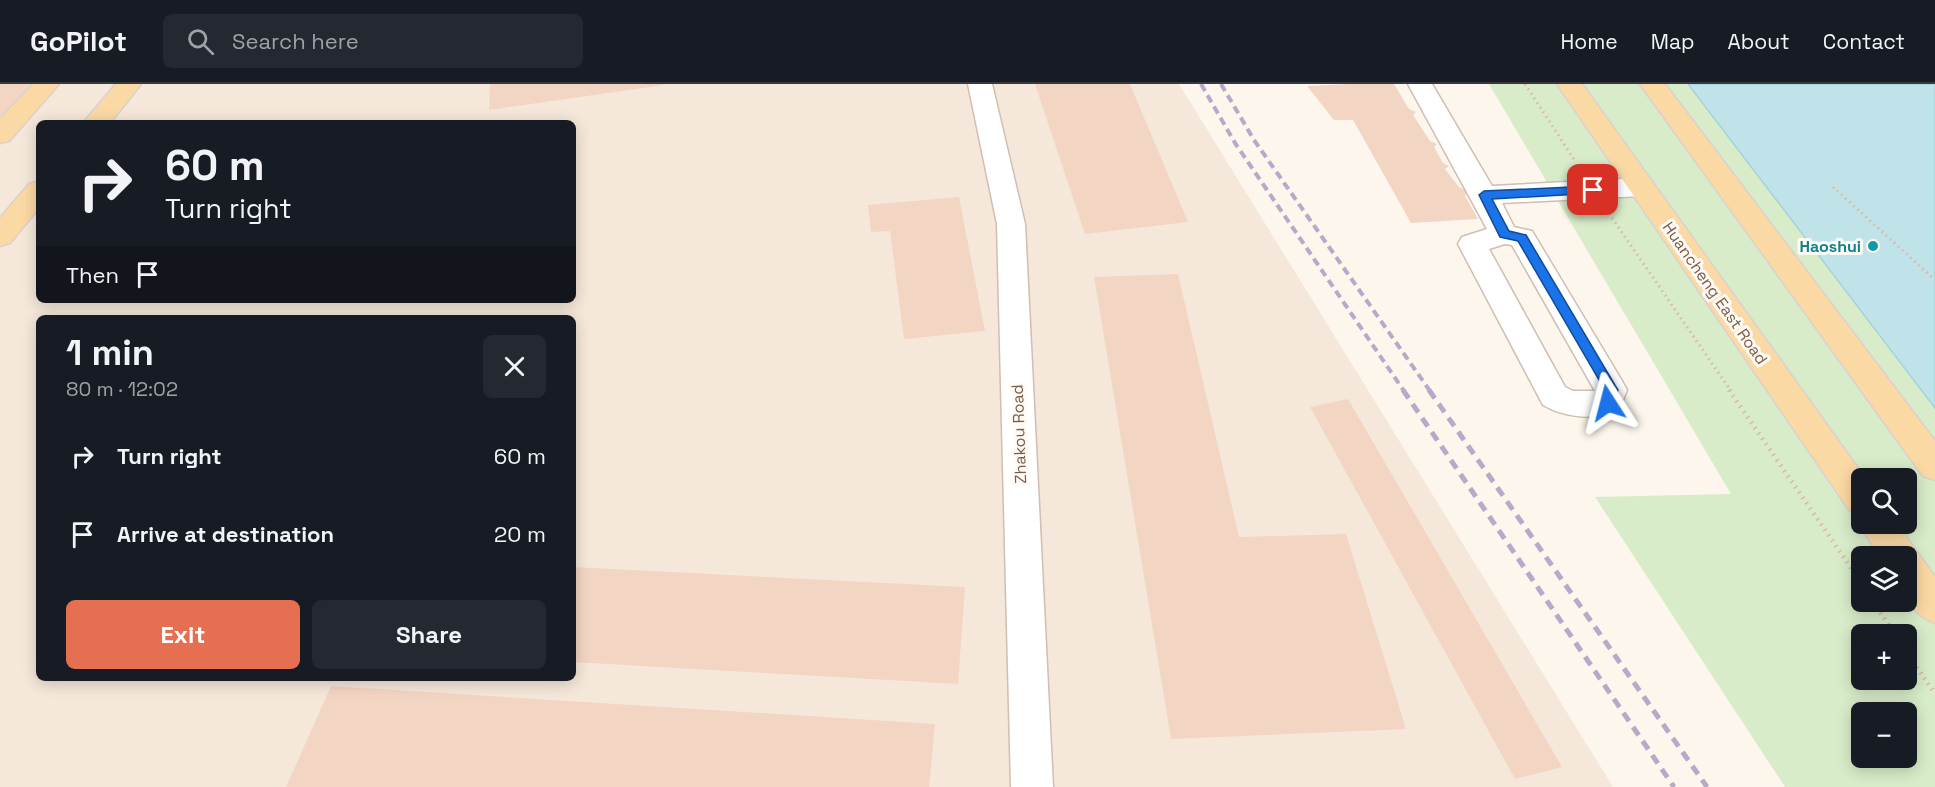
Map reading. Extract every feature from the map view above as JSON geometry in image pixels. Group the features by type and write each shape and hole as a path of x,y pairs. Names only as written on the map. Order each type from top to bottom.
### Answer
{"main road":[{"path":"0,135 47,84"},
{"path":"99,120 129,84"},
{"name":"Huancheng East Road","path":"1569,84 1851,485"},
{"path":"1652,84 1935,466"},
{"path":"0,236 36,194"},
{"path":"1917,581 1935,606"}],"street":[{"name":"Zhakou Road","path":"980,84 1011,224 1032,787"},
{"path":"1420,84 1504,234"},
{"path":"1484,195 1641,187"},
{"path":"1504,234 1522,238 1611,390 1608,403 1568,404 1554,396 1472,244 1504,234"}],"path":[{"path":"1525,84 1593,190 1851,568"},
{"path":"1833,187 1935,280"},
{"path":"1917,667 1935,694"}],"shaded area":[{"path":"0,84 1179,84 1613,787 0,787"}],"green space":[{"path":"1489,84 1688,84 1935,408 1935,787 1785,787 1595,497 1731,494"}],"water":[{"name":"Haoshui","path":"1688,84 1935,84 1935,408"}],"building":[{"path":"0,84 31,84 0,117"},
{"path":"490,84 664,84 664,85 489,110"},
{"path":"1035,84 1130,84 1188,222 1085,234"},
{"path":"1394,84 1409,109 1416,112 1413,115 1430,141 1437,144 1434,147 1443,163 1449,166 1445,169 1459,187 1467,191 1465,196 1478,219 1411,223 1353,120 1334,120 1307,86"},
{"path":"959,197 985,331 904,339 890,231 871,232 868,205"},
{"path":"1178,274 1239,537 1346,534 1406,729 1171,739 1094,277"},
{"path":"1348,399 1562,767 1515,779 1310,407"},
{"path":"576,567 965,587 958,684 576,662"},
{"path":"331,686 935,724 929,787 286,787"}],"railway":[{"path":"1201,84 1235,143 1404,391"},
{"path":"1221,84 1254,140 1430,391"},
{"path":"1403,390 1674,787"},
{"path":"1429,390 1707,787"}],"place":[{"name":"Haoshui","path":"1873,246"}],"route":[{"path":"1593,190 1484,195 1504,234 1522,238 1611,390 1608,403"}]}
